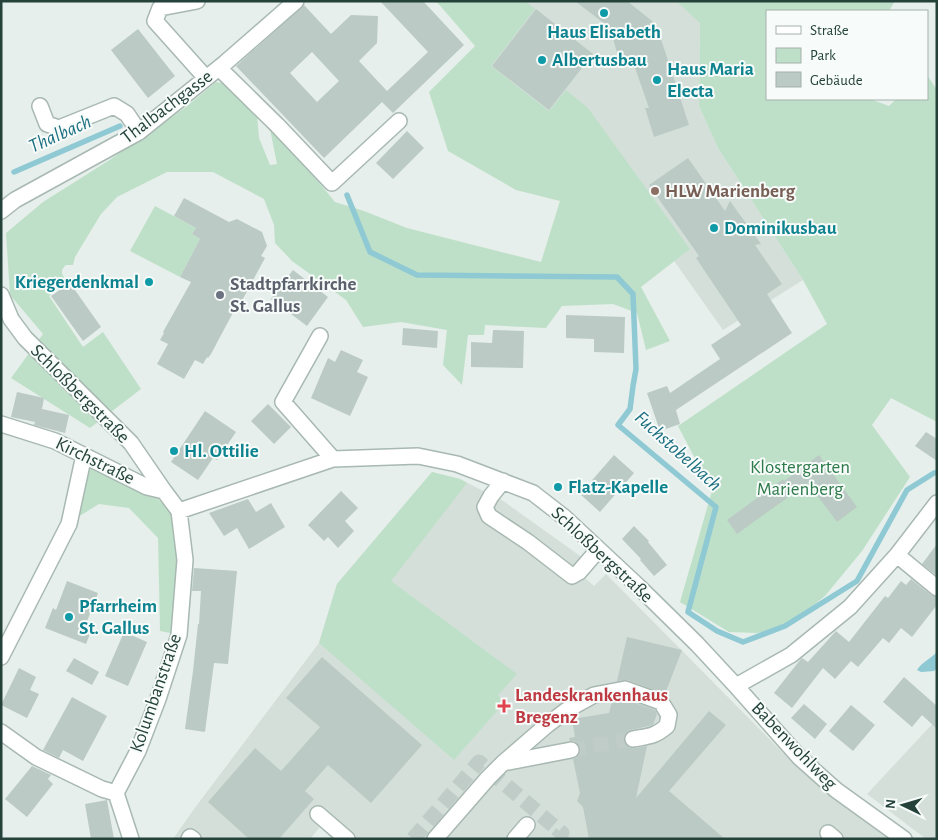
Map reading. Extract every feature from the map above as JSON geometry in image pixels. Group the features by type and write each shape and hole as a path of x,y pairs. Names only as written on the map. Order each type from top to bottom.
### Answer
{"street":[{"path":"197,1 160,8 155,21 206,78"},
{"name":"Thalbachgasse","path":"1,211 15,200 139,132 219,68 291,3"},
{"path":"219,68 332,183 399,121"},
{"path":"40,106 47,124 59,128 114,106 127,114 139,132"},
{"name":"Schloßbergstraße","path":"1,294 11,319 25,338 131,443 164,491"},
{"path":"320,336 283,402 333,459"},
{"name":"Kirchstraße","path":"1,424 55,441 147,487 164,491"},
{"path":"1,657 69,524 84,455"},
{"name":"Schloßbergstraße","path":"179,511 333,459 418,456 457,464 533,493 564,516 690,637 736,686"},
{"path":"503,482 491,496 485,508 490,516 572,576 579,572 598,550"},
{"path":"164,491 179,511"},
{"path":"736,686 792,655 850,607 897,555 937,503"},
{"name":"Kolumbanstraße","path":"116,793 138,751 179,635 185,560 179,511"},
{"path":"897,555 937,588"},
{"name":"Babenwohlweg","path":"736,686 800,758 836,790 904,839"},
{"path":"435,839 503,763 567,710 594,695 625,689 661,702 669,715 667,726 654,735 633,739"},
{"path":"1,732 36,757 102,789 116,793 131,839"},
{"path":"503,763 571,750"},
{"path":"318,814 347,839"},
{"path":"515,839 527,825"}],"shaded area":[{"name":"HLW Marienberg","path":"509,1 676,1 700,22 699,106 718,148 803,280 723,330 655,234 480,68"},
{"name":"Landeskrankenhaus Bregenz","path":"432,472 460,479 499,498 583,558 584,577 594,586 606,574 800,770 890,839 333,839 320,827 310,839 173,839 319,643 337,584"},
{"path":"937,719 937,839 926,839 867,794"}],"green space":[{"path":"436,1 525,1 535,9 491,66 549,111 566,90 588,108 690,249 641,287 670,341 646,350 637,313 613,304 562,306 546,328 485,325 484,335 468,335 462,385 443,365 447,330 401,322 363,327 346,300 292,261 275,243 274,225 264,199 213,172 167,172 117,197 101,214 75,257 73,265 66,265 62,269 67,281 49,296 83,347 103,332 141,389 90,428 11,378 43,334 10,295 6,233 43,202 108,161 186,107 216,82 230,85 257,114 259,138 270,165 277,164 268,119 335,202 407,228 541,262 560,201 516,190 448,151 429,92 475,46"},
{"name":"Klostergarten Marienberg","path":"676,1 895,1 890,10 766,10 766,100 873,100 889,106 895,100 928,100 928,76 937,90 937,422 891,398 872,425 910,477 862,551 825,596 785,628 757,633 729,632 680,602 712,491 678,426 827,324 803,280 718,148 699,106 700,23"},
{"path":"155,206 196,228 192,234 200,239 180,277 130,251"},
{"path":"91,464 155,496 173,515 181,560 175,634 160,631 158,538 129,508 99,504 78,517 82,476"},
{"path":"432,472 460,479 467,483 391,581 517,674 498,695 505,702 454,760 319,643 337,584"}],"water":[{"path":"937,652 937,668 934,671 921,672 917,670 921,665"}],"building":[{"path":"380,1 423,1 464,45 393,113 382,102 324,158 236,66 304,5 331,34 351,15 378,16 377,43 359,61 387,91 428,52","holes":["312,52 339,81 317,102 290,73"]},
{"name":"Haus Maria Electa","path":"575,1 627,1 652,21 658,30 689,125 654,137 645,108 649,108 632,59 620,63 610,28"},
{"name":"Albertusbau","path":"536,9 593,54 549,110 492,66"},
{"path":"138,29 175,76 148,98 111,50"},
{"path":"407,131 424,148 393,179 376,163"},
{"name":"Dominikusbau","path":"688,158 725,211 730,201 761,244 755,245 782,284 767,294 792,333 676,410 680,424 660,431 647,393 667,386 670,393 720,359 711,345 741,325 696,258 699,256 649,185"},
{"name":"Stadtpfarrkirche St. Gallus","path":"184,198 229,222 237,219 262,232 267,246 261,256 265,258 211,354 203,364 195,360 184,379 157,364 168,344 160,340 163,332 191,282 180,277 200,239 192,234 196,228 174,216"},
{"path":"293,270 328,297 307,326 271,299"},
{"path":"70,283 101,327 83,341 51,296"},
{"path":"566,315 625,317 624,353 594,352 594,339 566,338"},
{"path":"403,328 438,331 437,348 402,345"},
{"path":"493,330 524,331 523,368 471,367 471,342 492,343"},
{"path":"341,350 363,360 357,372 368,377 350,416 311,398 328,358 335,362"},
{"path":"17,392 44,398 42,409 69,415 65,433 34,425 35,422 11,417"},
{"path":"268,404 291,427 274,444 251,421"},
{"path":"205,411 236,432 217,460 213,458 198,480 171,462"},
{"path":"926,432 937,439 937,461 915,446"},
{"path":"614,455 634,473 600,512 580,494"},
{"path":"819,455 857,507 837,522 808,483 737,534 727,520"},
{"path":"341,491 358,508 345,521 354,531 338,548 328,537 324,541 308,525"},
{"path":"248,499 256,512 271,503 285,527 249,549 237,528 224,536 209,513"},
{"path":"634,526 649,541 667,565 654,576 622,539"},
{"path":"937,544 937,576 922,564"},
{"path":"194,568 237,571 228,664 214,663 205,732 185,729 199,624 201,591 192,591"},
{"path":"911,579 931,595 937,597 937,605 912,637 901,628 889,643 883,638 858,667 851,661 835,679 823,668 792,708 774,693 802,658 808,662 836,631 849,642 885,596 888,598 901,581 906,585"},
{"name":"Pfarrheim St. Gallus","path":"67,581 98,593 86,624 93,626 86,644 45,628 53,608 56,610"},
{"path":"124,632 147,642 128,686 105,676"},
{"path":"627,637 682,650 665,694 628,680 617,681"},
{"path":"322,657 422,745 371,803 328,765 305,791 314,799 279,839 249,839 208,802 255,748 281,771 320,727 286,698"},
{"path":"74,658 99,672 92,685 66,671"},
{"path":"19,668 36,677 30,690 39,694 27,718 1,705"},
{"path":"904,677 937,706 937,729 922,715 912,727 883,702"},
{"path":"72,697 107,716 83,761 63,750 59,758 43,750"},
{"path":"624,699 655,710 657,714 653,725 631,730 624,736 624,741 629,748 647,746 636,798 709,711 726,725 669,791 725,839 589,839 583,807 577,801 580,793 573,759 580,754 580,749 575,741 570,741 569,738 575,737 572,719 609,713 612,701"},
{"path":"804,704 827,724 815,739 791,718"},
{"path":"851,705 875,725 853,751 829,731"},
{"path":"32,766 51,775 48,779 53,784 27,817 5,799"},
{"path":"107,800 114,839 91,839 85,804"}],"waterway":[{"name":"Thalbach","path":"14,172 120,126"},
{"name":"Fuchstobelbach","path":"347,195 370,252 417,275 617,277 633,294 636,369 630,409 618,425 716,507 688,612 717,631 743,642 785,626 857,581 907,490 934,473"}],"tunnel":[{"path":"571,750 633,739"},
{"path":"413,839 479,762 562,833 557,839"}],"place":[{"name":"Haus Elisabeth","path":"604,13"},
{"name":"Albertusbau","path":"542,60"},
{"name":"Haus Maria Electa","path":"657,80"},
{"name":"HLW Marienberg","path":"655,191"},
{"name":"Dominikusbau","path":"714,228"},
{"name":"Kriegerdenkmal","path":"149,282"},
{"name":"Stadtpfarrkirche St. Gallus","path":"220,295"},
{"name":"Hl. Ottilie","path":"174,451"},
{"name":"Flatz-Kapelle","path":"558,487"},
{"name":"Pfarrheim St. Gallus","path":"69,617"},
{"name":"Landeskrankenhaus Bregenz","path":"504,706"}]}
